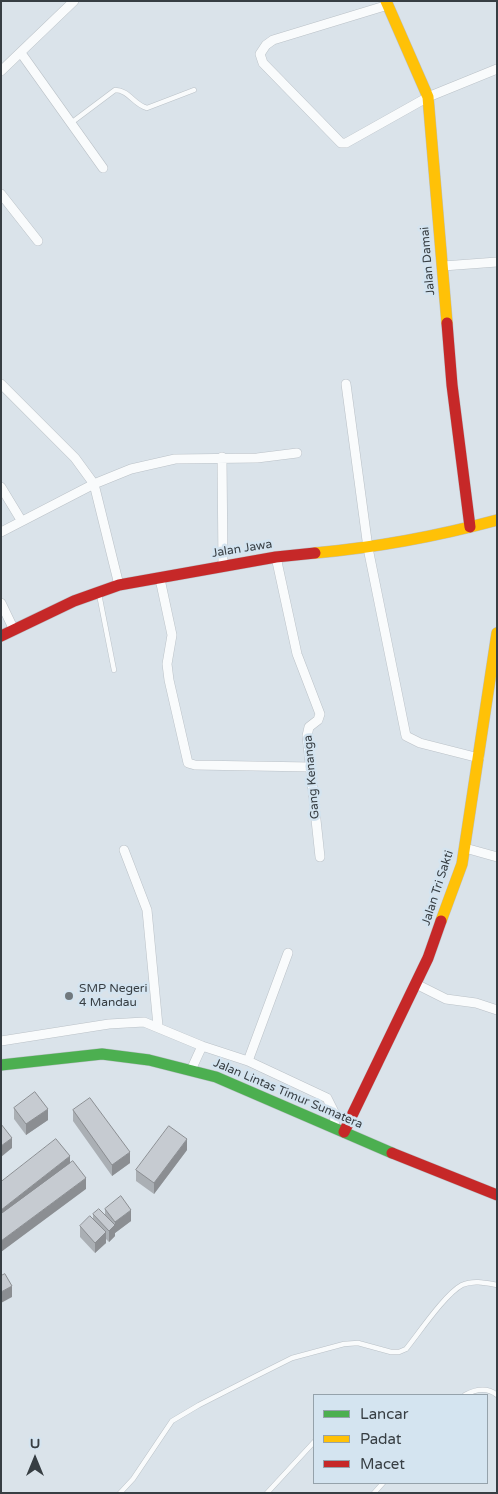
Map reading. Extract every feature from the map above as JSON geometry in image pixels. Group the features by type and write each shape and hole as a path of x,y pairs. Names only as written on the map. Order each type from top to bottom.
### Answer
{"main road":[{"name":"Jalan Damai","path":"387,3 428,97 452,385 470,527"},
{"name":"Jalan Jawa","path":"1,636 98,590 119,585 276,557 368,548 434,537 497,520"},
{"name":"Jalan Tri Sakti","path":"339,1130 416,984 444,918 462,864 497,632"},
{"name":"Jalan Lintas Timur Sumatera","path":"1,1065 102,1054 149,1060 191,1070 216,1077 497,1195"}],"street":[{"path":"1,71 74,1"},
{"path":"387,3 273,40 262,50 260,58 342,144 428,97 497,69"},
{"path":"21,52 103,168"},
{"path":"1,194 38,241"},
{"path":"442,266 497,262"},
{"path":"1,384 75,458 94,484 119,585"},
{"path":"346,384 368,548 406,736 420,743 479,758"},
{"path":"1,532 94,484 131,469 175,459 257,458 297,453"},
{"path":"222,457 223,566"},
{"path":"1,487 21,520"},
{"name":"Gang Kenanga","path":"276,557 297,654 320,714 318,720 309,727 308,731 320,857"},
{"path":"160,579 172,635 167,664 169,680 188,763 195,765 311,766"},
{"path":"1,603 14,630"},
{"path":"465,848 497,857"},
{"path":"124,850 147,910 158,1026"},
{"path":"248,1061 288,953"},
{"path":"416,984 446,999 476,1002 497,1010"},
{"path":"1,1041 109,1024 144,1022 158,1026 202,1046 248,1061 327,1098 336,1114 339,1130"},
{"path":"191,1070 202,1046"}],"lane":[{"path":"71,123 115,90 124,91 140,106 147,108 194,90"},
{"path":"98,590 114,670"},
{"path":"120,1493 133,1479 172,1422 199,1405 292,1358 331,1346 358,1343 391,1352 399,1352 406,1349 450,1295 463,1285 480,1282 497,1285"},
{"path":"467,1394 483,1389 497,1396"},
{"path":"267,1493 313,1443"}],"building":[{"path":"35,1092 48,1109 26,1124 14,1108"},
{"path":"90,1098 130,1152 112,1165 73,1110"},
{"path":"1,1124 12,1138 1,1146"},
{"path":"169,1126 187,1139 154,1183 136,1170"},
{"path":"56,1139 70,1156 1,1210 1,1182"},
{"path":"73,1161 86,1178 1,1241 1,1214"},
{"path":"121,1196 131,1210 115,1222 105,1209"},
{"path":"99,1209 115,1225 109,1231 93,1214"},
{"path":"90,1216 106,1232 95,1243 80,1226"},
{"path":"5,1274 12,1286 1,1292 1,1276"}],"traffic: fast":[{"path":"1,1065 102,1054 149,1060 216,1077 392,1153"}],"traffic: slow":[{"path":"386,1 428,97 447,323"},
{"path":"315,553 407,541 497,520"},
{"path":"441,921 462,864 497,633"}],"traffic: jam":[{"path":"447,323 452,385 470,527"},
{"path":"1,636 74,601 119,585 276,557 315,553"},
{"path":"344,1132 428,958 441,921"},
{"path":"392,1153 497,1195"}],"place":[{"name":"SMP Negeri 4 Mandau","path":"69,996"}]}
